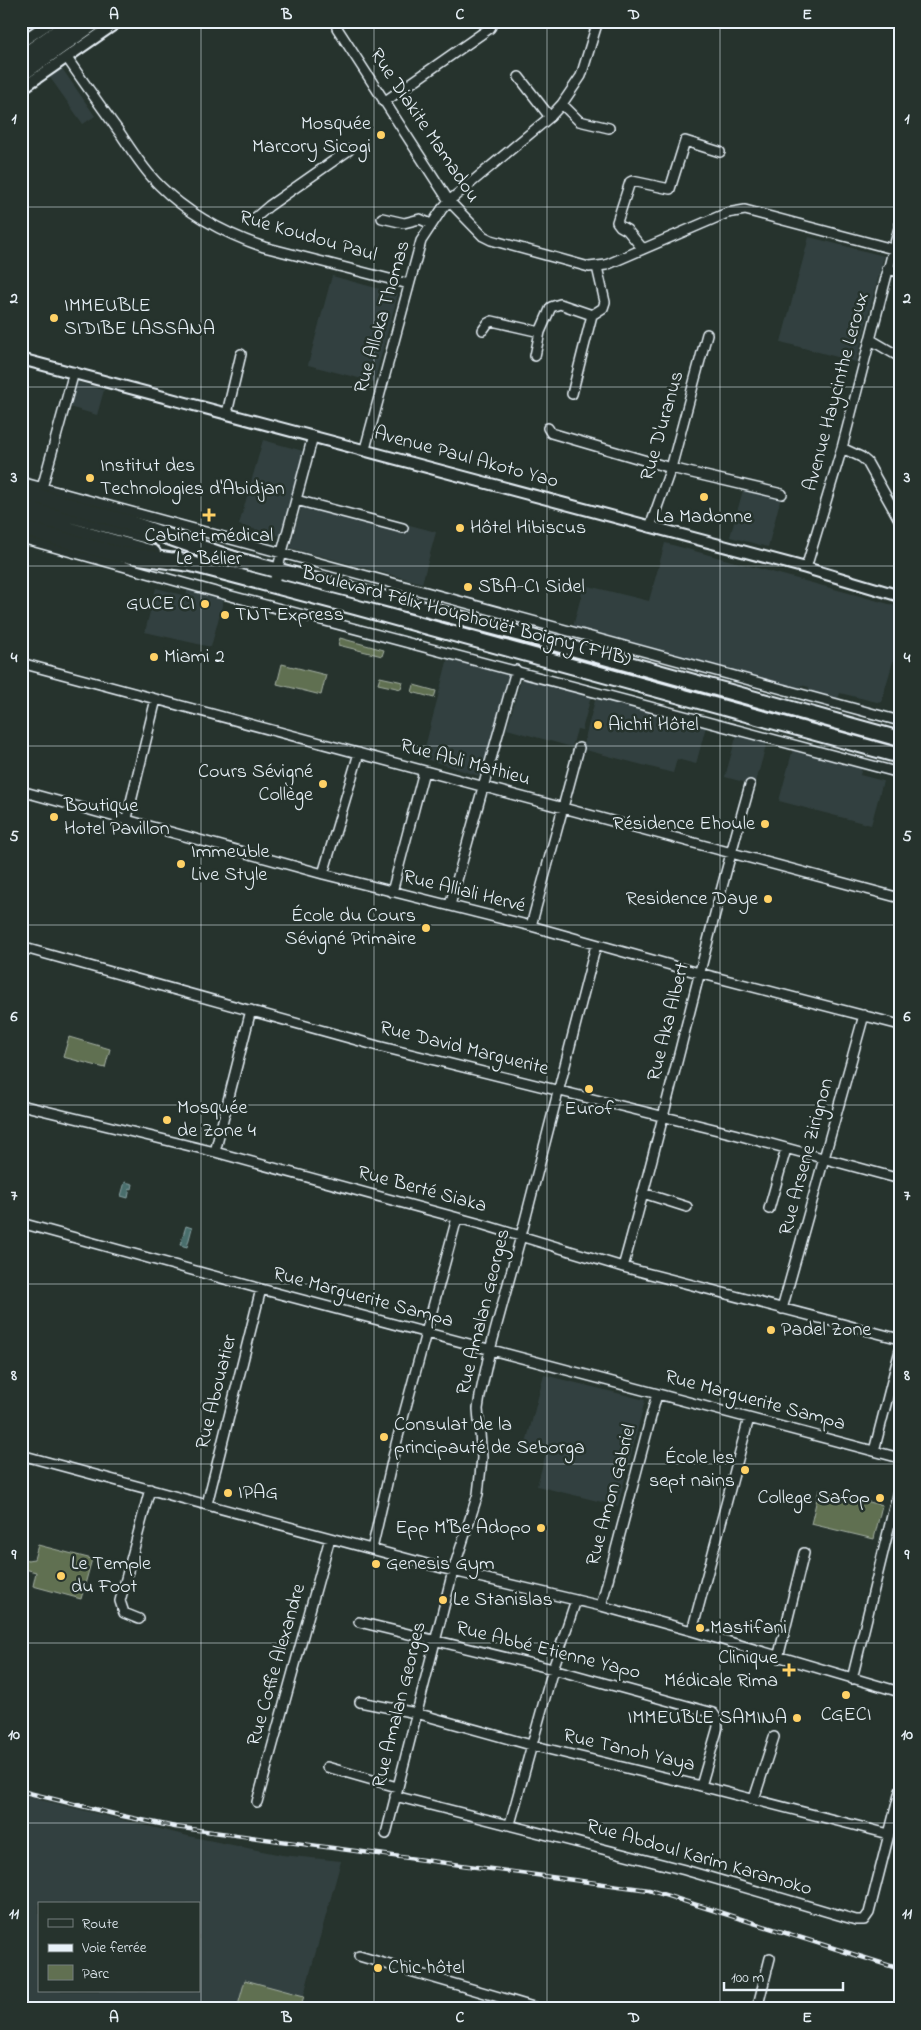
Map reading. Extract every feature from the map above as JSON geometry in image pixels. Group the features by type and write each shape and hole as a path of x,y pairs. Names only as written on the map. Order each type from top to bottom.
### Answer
{"highway":[{"path":"21,58 74,21"},
{"path":"21,74 96,21"},
{"path":"21,491 132,524 241,562"},
{"name":"Boulevard Félix Houphouët Boigny (FHB)","path":"21,502 241,562 532,637 900,739"},
{"name":"Boulevard Félix Houphouët Boigny (FHB)","path":"21,516 187,564 355,607 900,756"},
{"path":"21,528 113,553 187,564"}],"street":[{"path":"21,89 120,21"},
{"name":"Rue Diakite Mamadou","path":"336,21 337,28 449,201 487,239 589,267 606,266 727,213 745,210 893,249"},
{"path":"384,102 490,28 494,21"},
{"name":"Rue Alloka Thomas","path":"365,449 421,241 431,224 449,201 550,117 562,104 581,76 598,21"},
{"path":"21,42 48,22"},
{"name":"Rue Koudou Paul","path":"67,58 143,167 175,199 220,229 242,240 264,247 409,284"},
{"path":"519,77 550,117"},
{"path":"562,104 579,121 609,128"},
{"path":"643,249 627,230 617,222 630,182 670,189 685,141 720,152"},
{"path":"255,218 269,206 349,150"},
{"path":"382,218 404,223 420,220 431,224"},
{"name":"Avenue Haycinthe Leroux","path":"806,568 872,340 887,269 900,224"},
{"path":"572,394 592,315 603,308 605,302 597,267"},
{"path":"887,269 900,272"},
{"path":"535,356 540,332 551,307 555,304 592,315"},
{"path":"483,330 492,321 540,332"},
{"name":"Rue D'uranus","path":"650,527 670,468 707,334"},
{"path":"872,340 900,356"},
{"path":"227,413 241,354"},
{"name":"Avenue Paul Akoto Yao","path":"21,359 365,449 806,568 900,596"},
{"path":"42,488 74,372"},
{"path":"548,428 551,433 670,468 782,494"},
{"path":"273,586 313,436"},
{"path":"842,448 862,457 867,462 899,516"},
{"path":"21,482 900,721"},
{"path":"296,500 403,528"},
{"path":"21,538 216,592 900,773"},
{"name":"Rue Abli Mathieu","path":"21,663 900,898"},
{"path":"450,905 516,670"},
{"path":"126,818 156,699"},
{"path":"531,926 578,748"},
{"path":"323,874 359,753"},
{"path":"392,892 424,771"},
{"name":"Rue Aka Albert","path":"623,1267 750,785"},
{"name":"Rue Alliali Hervé","path":"21,791 126,818 323,874 531,926 699,973 900,1025"},
{"name":"Rue Amalan Georges","path":"386,1834 453,1571 478,1494 482,1458 478,1409 490,1350 596,945"},
{"name":"Rue David Marguerite","path":"21,947 378,1046 663,1118 734,1134 900,1179"},
{"path":"215,1152 251,1010"},
{"name":"Rue Arsene Zirignon","path":"782,1309 864,1015"},
{"name":"Rue Berté Siaka","path":"21,1105 215,1152 521,1236 623,1267 900,1339"},
{"path":"769,1209 786,1149"},
{"path":"643,1194 687,1207"},
{"path":"372,1549 396,1444 457,1218"},
{"name":"Rue Marguerite Sampa","path":"21,1223 261,1289 900,1458"},
{"name":"Rue Abouatier","path":"207,1504 261,1289"},
{"path":"874,1451 900,1350"},
{"name":"Rue Amon Gabriel","path":"601,1606 657,1394"},
{"path":"692,1631 749,1418"},
{"path":"21,1454 453,1571 601,1606 692,1631 852,1680 900,1692"},
{"path":"852,1680 900,1483"},
{"path":"139,1619 124,1612 120,1601 150,1489"},
{"name":"Rue Coffie Alexandre","path":"257,1802 330,1538"},
{"path":"778,1658 804,1553"},
{"path":"510,1824 552,1669 576,1600"},
{"name":"Rue Abbé Etienne Yapo","path":"359,1622 552,1669 713,1713 717,1719 718,1727 701,1786"},
{"name":"Rue Tanoh Yaya","path":"360,1702 416,1713 531,1745 889,1834"},
{"path":"754,1799 774,1737"},
{"name":"Rue Abdoul Karim Karamoko","path":"327,1767 396,1791 510,1824 685,1870 856,1920 864,1920 869,1913 900,1791"},
{"path":"358,1956 518,2006 540,2009"},
{"path":"757,2009 770,1958"}],"shaded area":[{"path":"61,67 95,116 83,124 49,76"},
{"path":"809,237 884,256 856,362 781,342"},
{"path":"332,276 398,294 374,382 308,365"},
{"path":"77,382 104,390 97,415 69,407"},
{"path":"263,440 303,451 280,536 239,525"},
{"path":"744,487 781,497 768,547 730,537"},
{"path":"304,497 436,532 422,583 290,548"},
{"path":"665,543 900,607 900,637 881,703 840,693 838,699 808,691 809,687 801,685 800,688 573,627 584,585 649,601"},
{"path":"156,588 186,596 188,588 224,598 211,647 145,632"},
{"path":"448,658 509,673 482,777 426,759 423,755"},
{"path":"522,677 591,696 582,730 577,729 572,747 507,729"},
{"path":"596,697 706,726 696,764 677,759 673,773 582,749"},
{"path":"737,734 767,742 755,785 725,777"},
{"path":"793,749 862,767 860,775 883,781 871,825 779,801"},
{"path":"544,1375 645,1400 618,1506 537,1486 546,1453 525,1447"},
{"path":"21,1795 188,1836 282,1855 341,1861 300,2009 21,2009"}],"green space":[{"path":"340,638 384,650 382,656 338,645"},
{"path":"282,664 326,675 321,695 277,684"},
{"path":"380,677 403,682 401,689 378,684"},
{"path":"414,685 436,691 434,698 412,692"},
{"path":"69,1037 110,1049 105,1068 63,1057"},
{"path":"819,1490 882,1505 874,1539 811,1524"},
{"name":"Le Temple du Foot","path":"38,1545 92,1559 81,1599 33,1586 36,1572 21,1568 21,1561 34,1559"},
{"path":"245,1980 304,1996 300,2009 237,2009"}],"water":[{"path":"125,1182 133,1184 128,1198 121,1196"},
{"path":"186,1226 192,1228 187,1247 180,1245"}],"railway":[{"path":"21,1791 175,1827 649,1890 900,1969"}],"place":[{"name":"Mosquée Marcory Sicogi","path":"381,135"},
{"name":"IMMEUBLE SIDIBE LASSANA","path":"54,318"},
{"name":"Institut des Technologies d'Abidjan","path":"90,478"},
{"name":"La Madonne","path":"704,497"},
{"name":"Cabinet médical Le Bélier","path":"209,515"},
{"name":"Hôtel Hibiscus","path":"460,528"},
{"name":"SBA-CI Sidel","path":"468,587"},
{"name":"GUCE CI","path":"205,604"},
{"name":"TNT Express","path":"225,615"},
{"name":"Miami 2","path":"154,657"},
{"name":"Aichti Hôtel","path":"598,725"},
{"name":"Cours Sévigné Collège","path":"323,784"},
{"name":"Boutique Hotel Pavillon","path":"54,817"},
{"name":"Résidence Ehoule","path":"765,824"},
{"name":"Immeuble Live Style","path":"181,864"},
{"name":"Residence Daye","path":"768,899"},
{"name":"École du Cours Sévigné Primaire","path":"426,928"},
{"name":"Eurof","path":"589,1089"},
{"name":"Mosquée de Zone 4","path":"167,1120"},
{"name":"Padel Zone","path":"771,1330"},
{"name":"Consulat de la principauté de Seborga","path":"384,1437"},
{"name":"École les sept nains","path":"745,1470"},
{"name":"IPAG","path":"228,1493"},
{"name":"College Safop","path":"880,1498"},
{"name":"Epp M'Be Adopo","path":"541,1528"},
{"name":"Genesis Gym","path":"376,1564"},
{"name":"Le Temple du Foot","path":"61,1576"},
{"name":"Le Stanislas","path":"443,1600"},
{"name":"Mastifani","path":"700,1628"},
{"name":"Clinique Médicale Rima","path":"789,1670"},
{"name":"CGECI","path":"846,1695"},
{"name":"IMMEUBLE SAMINA","path":"797,1718"},
{"name":"Chic hôtel","path":"378,1968"}]}
